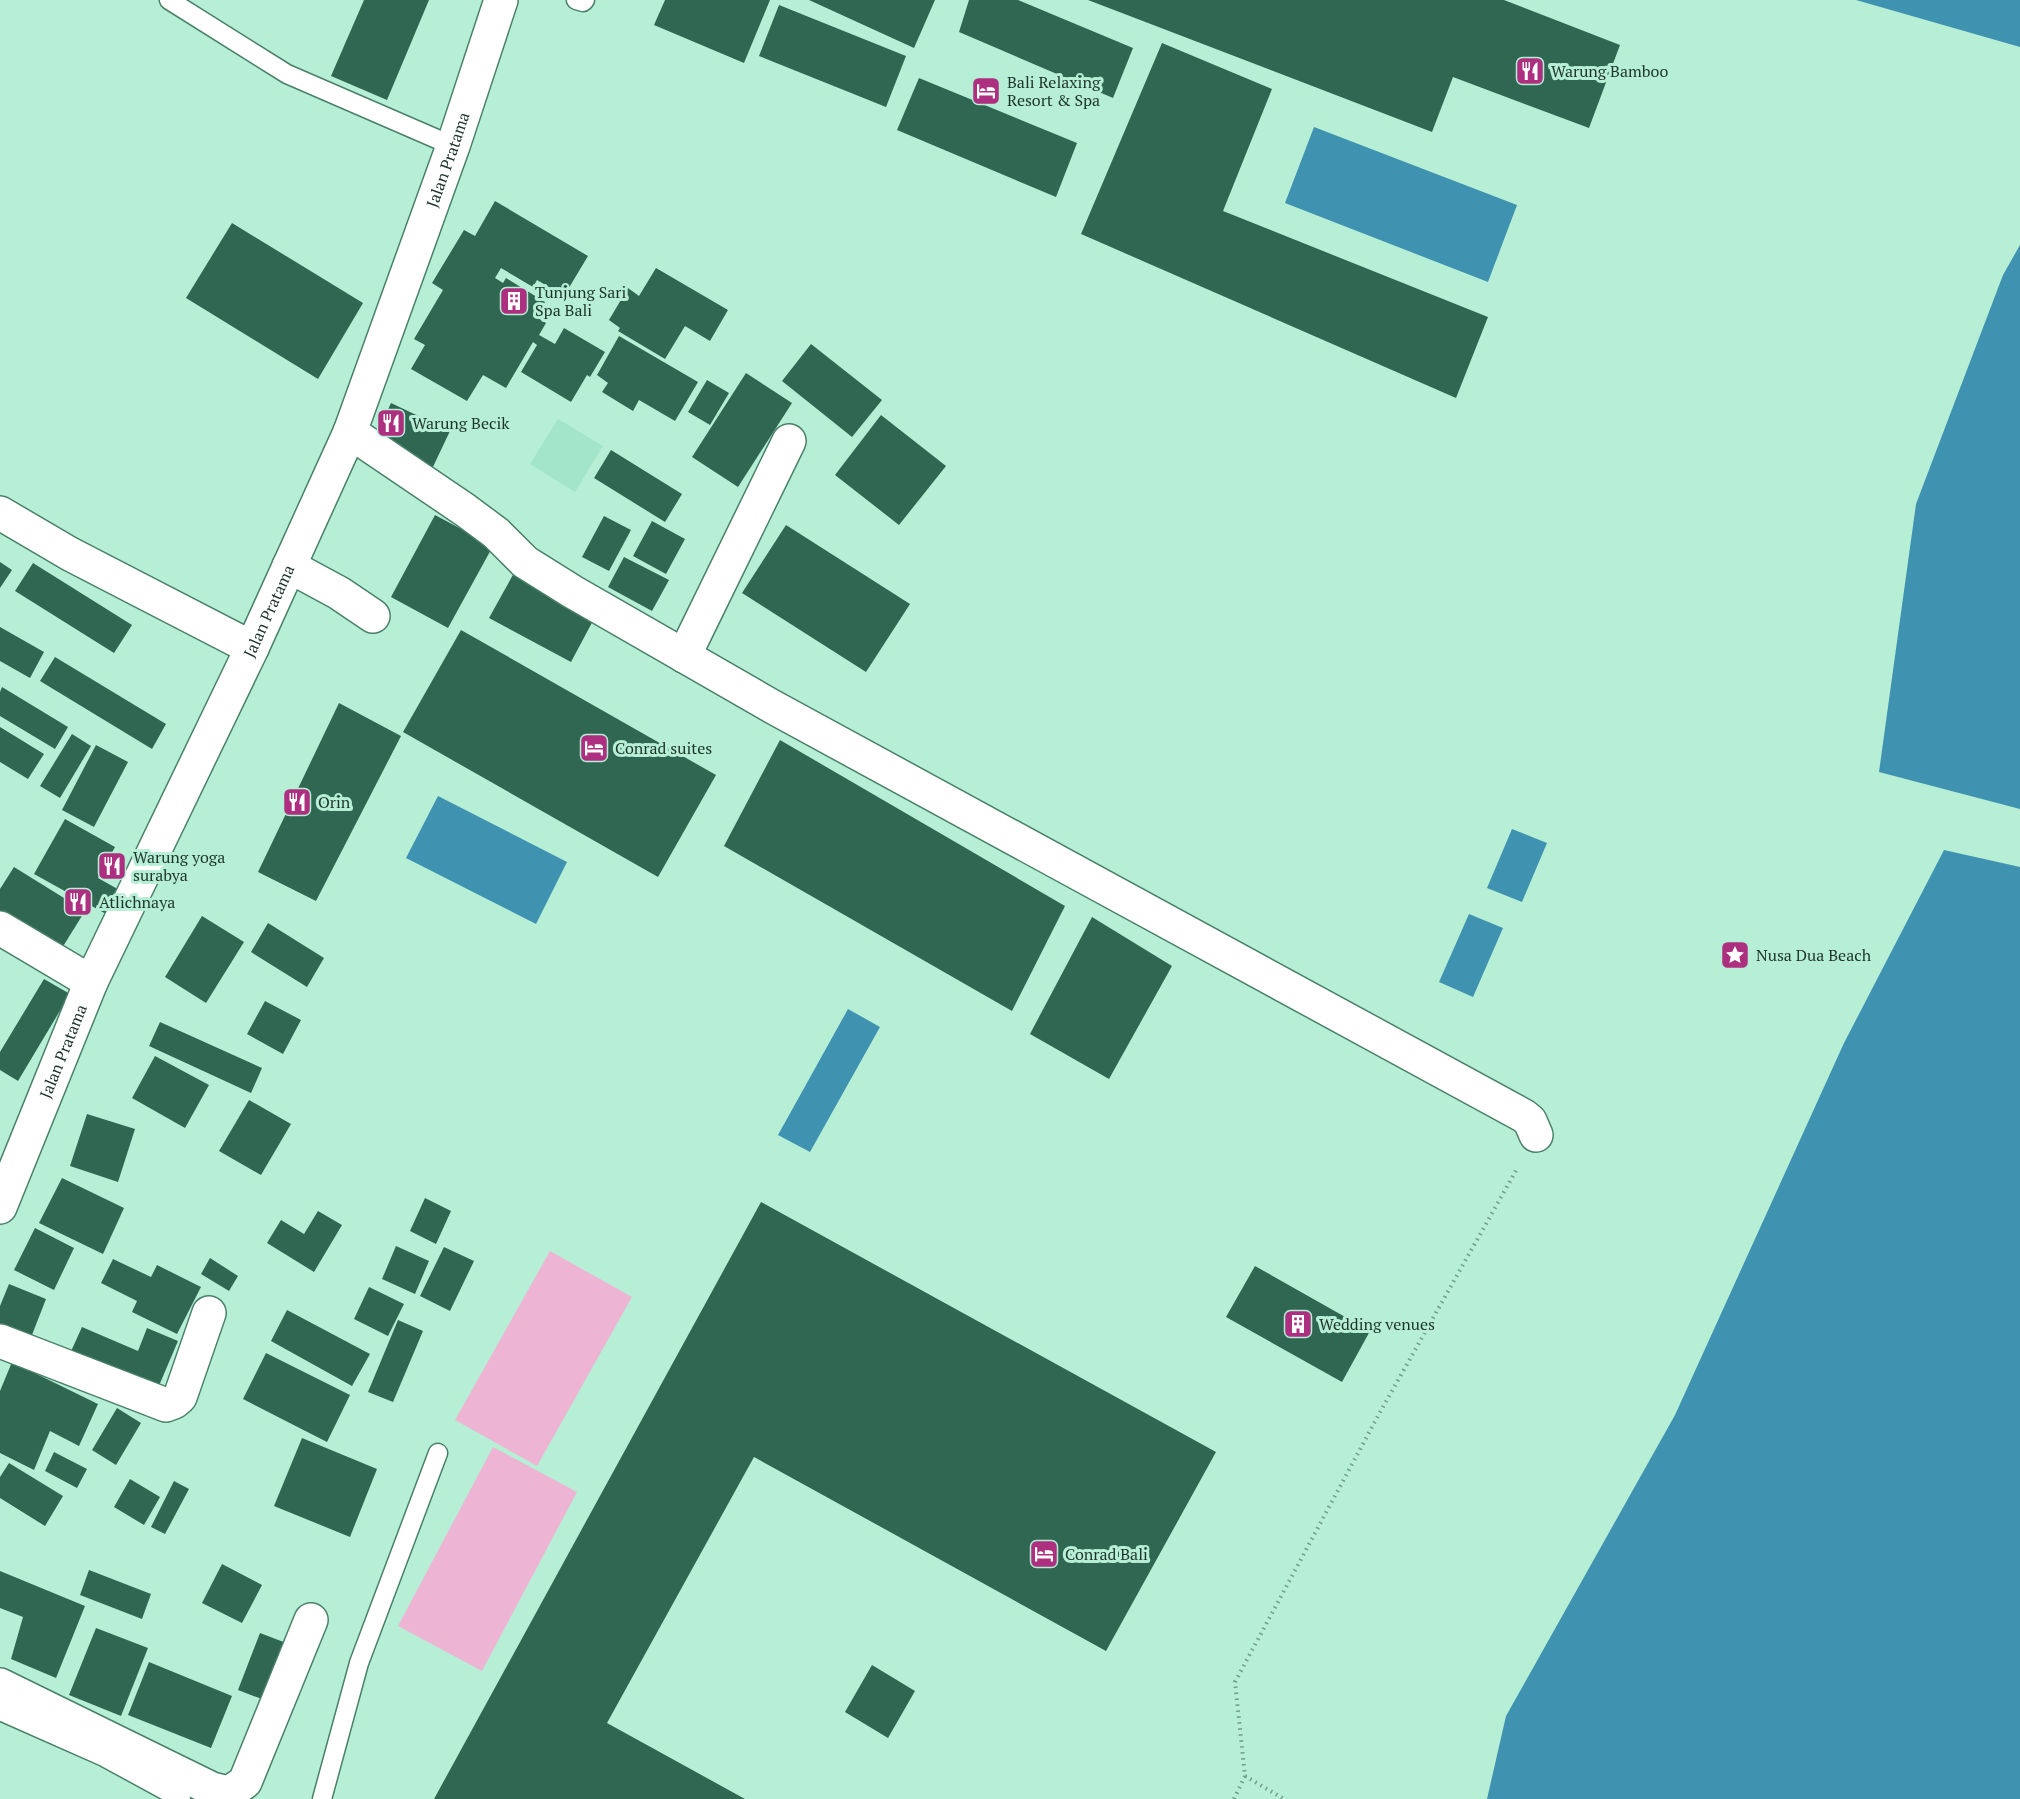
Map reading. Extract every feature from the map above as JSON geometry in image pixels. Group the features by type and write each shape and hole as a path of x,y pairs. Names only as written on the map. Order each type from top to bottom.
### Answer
{"street":[{"name":"Jalan Pratama","path":"0,1207 91,982 252,648 350,432 453,146 501,0"},
{"path":"350,432 465,510 496,533 525,561 573,592 784,713 1524,1116 1530,1121 1536,1135"},
{"path":"684,656 789,441"},
{"path":"0,513 70,554 252,648"},
{"path":"289,566 339,593 373,616"},
{"path":"0,928 91,982"},
{"path":"0,1341 166,1405 180,1397 208,1313"},
{"path":"0,1685 212,1789 229,1793 245,1782 311,1620"}],"lane":[{"path":"169,0 288,74 453,146"},
{"path":"576,0 583,2 585,0"},
{"path":"322,1799 359,1663 438,1453"},
{"path":"0,1711 105,1757 181,1799"}],"path":[{"path":"1234,1799 1245,1776 1235,1682 1379,1414 1536,1135"},
{"path":"1245,1776 1284,1799"}],"shaded area":[{"path":"558,419 603,446 575,492 530,464"},
{"path":"550,1251 632,1297 537,1466 455,1420"},
{"path":"493,1447 577,1492 482,1671 398,1626"}],"water":[{"path":"1856,0 2020,0 2020,47"},
{"path":"1314,127 1517,205 1488,282 1285,203"},
{"path":"2020,245 2020,809 1879,772 1916,504 2003,275"},
{"path":"438,796 567,862 536,924 406,858"},
{"path":"1512,829 1547,843 1522,902 1487,888"},
{"path":"1944,850 2020,867 2020,1799 1487,1799 1506,1716 1675,1415 1844,1043"},
{"path":"1469,914 1503,928 1473,997 1439,982"},
{"path":"848,1009 880,1027 810,1152 778,1135"}],"building":[{"path":"364,0 429,0 387,100 331,76"},
{"path":"665,0 770,0 744,63 654,25"},
{"path":"809,0 935,0 914,48"},
{"path":"969,0 1018,0 1133,48 1113,98 959,32"},
{"path":"1088,0 1504,0 1620,45 1589,128 1453,77 1432,132"},
{"path":"779,5 906,56 886,107 759,56"},
{"path":"1162,43 1272,89 1223,211 1488,317 1456,398 1081,234"},
{"path":"919,78 1077,143 1056,197 897,130"},
{"name":"Tunjung Sari Spa Bali","path":"495,201 588,256 564,296 537,280 533,287 501,268 495,278 503,283 506,278 545,302 536,317 546,323 539,335 555,344 564,328 605,352 590,377 587,375 571,402 521,372 537,345 533,342 506,388 483,375 467,401 411,369 425,345 414,339 443,290 432,283 464,230 475,236"},
{"path":"232,223 363,303 318,379 186,298"},
{"path":"656,268 728,310 710,341 685,326 665,359 618,331 620,328 609,320 628,288 639,296"},
{"path":"619,336 698,382 675,421 639,400 633,411 602,392 608,383 597,375"},
{"path":"811,344 882,400 852,437 782,381"},
{"path":"746,373 792,403 738,487 692,457"},
{"path":"707,380 729,393 710,425 688,412"},
{"path":"391,403 450,431 431,471 372,444"},
{"path":"881,415 946,466 899,525 835,475"},
{"path":"611,450 682,494 665,522 594,478"},
{"path":"435,515 493,546 448,628 391,597"},
{"path":"604,516 631,530 609,571 582,557"},
{"path":"652,521 685,539 666,574 633,556"},
{"path":"786,525 910,604 866,672 742,593"},
{"path":"624,557 669,580 652,611 608,587"},
{"path":"0,562 12,570 0,588"},
{"path":"33,563 132,625 114,653 15,591"},
{"path":"514,573 595,617 571,662 489,618"},
{"path":"0,627 44,652 30,678 0,661"},
{"path":"461,630 716,775 658,877 403,732"},
{"path":"55,657 166,724 152,749 40,681"},
{"path":"2,687 68,727 55,749 0,716"},
{"path":"339,703 401,736 316,901 258,872"},
{"path":"0,727 44,754 28,779 0,762"},
{"path":"72,734 91,746 60,798 40,786"},
{"path":"780,740 1065,906 1012,1011 724,846"},
{"path":"96,745 128,762 94,827 62,810"},
{"path":"65,819 115,847 98,878 130,896 117,920 34,874"},
{"path":"14,867 85,911 62,948 0,911 0,889"},
{"path":"202,916 244,942 206,1003 165,977"},
{"path":"1092,917 1172,966 1109,1079 1030,1034"},
{"path":"268,923 324,958 307,987 251,952"},
{"path":"44,979 70,994 18,1081 0,1070 0,1052"},
{"path":"265,1001 301,1020 283,1054 247,1034"},
{"path":"160,1022 262,1068 251,1093 149,1046"},
{"path":"155,1056 209,1085 185,1128 132,1098"},
{"path":"249,1100 291,1124 261,1175 219,1151"},
{"path":"87,1114 135,1129 118,1182 70,1166"},
{"path":"62,1178 124,1208 103,1254 39,1223"},
{"path":"425,1198 451,1211 436,1244 410,1231"},
{"name":"Conrad Bali","path":"761,1202 1216,1452 1106,1651 754,1457 607,1723 745,1799 434,1799"},
{"path":"318,1211 342,1225 314,1272 267,1243 281,1220 304,1234"},
{"path":"35,1228 74,1248 54,1290 14,1270"},
{"path":"396,1246 429,1261 415,1294 382,1279"},
{"path":"444,1247 474,1261 450,1311 420,1296"},
{"path":"210,1258 238,1276 229,1291 201,1274"},
{"path":"113,1259 151,1277 157,1265 201,1287 177,1334 132,1312 137,1301 101,1283"},
{"name":"Wedding venues","path":"1255,1266 1370,1331 1342,1382 1226,1317"},
{"path":"9,1284 46,1299 30,1340 0,1328 0,1306"},
{"path":"369,1287 404,1304 388,1336 354,1319"},
{"path":"287,1310 370,1354 352,1386 271,1341"},
{"path":"398,1320 423,1331 393,1402 368,1392"},
{"path":"82,1327 138,1351 147,1328 178,1341 155,1395 68,1358"},
{"path":"266,1353 350,1395 327,1442 243,1399"},
{"path":"12,1362 98,1404 79,1446 50,1431 34,1470 0,1453 0,1391"},
{"path":"117,1408 141,1423 116,1465 92,1450"},
{"path":"302,1438 377,1469 350,1537 274,1506"},
{"path":"54,1452 87,1469 77,1488 45,1471"},
{"path":"9,1463 63,1496 45,1526 0,1498 0,1477"},
{"path":"130,1479 160,1497 144,1525 114,1507"},
{"path":"174,1481 189,1489 165,1534 151,1527"},
{"path":"222,1564 262,1585 242,1623 202,1603"},
{"path":"89,1570 151,1594 142,1619 80,1595"},
{"path":"0,1571 85,1606 56,1678 11,1659 23,1617 0,1608"},
{"path":"96,1628 148,1648 121,1716 69,1695"},
{"path":"260,1633 294,1646 272,1703 238,1690"},
{"path":"149,1662 232,1696 211,1748 128,1715"},
{"path":"872,1665 915,1691 888,1738 845,1712"}],"place":[{"name":"Warung Bamboo","path":"1530,71"},
{"name":"Bali Relaxing Resort & Spa","path":"986,91"},
{"name":"Tunjung Sari Spa Bali","path":"514,301"},
{"name":"Warung Becik","path":"391,423"},
{"name":"Conrad suites","path":"594,748"},
{"name":"Orin","path":"297,802"},
{"name":"Warung yoga surabya","path":"112,866"},
{"name":"Atlichnaya","path":"78,902"},
{"name":"Nusa Dua Beach","path":"1735,955"},
{"name":"Wedding venues","path":"1298,1324"},
{"name":"Conrad Bali","path":"1044,1554"}]}
